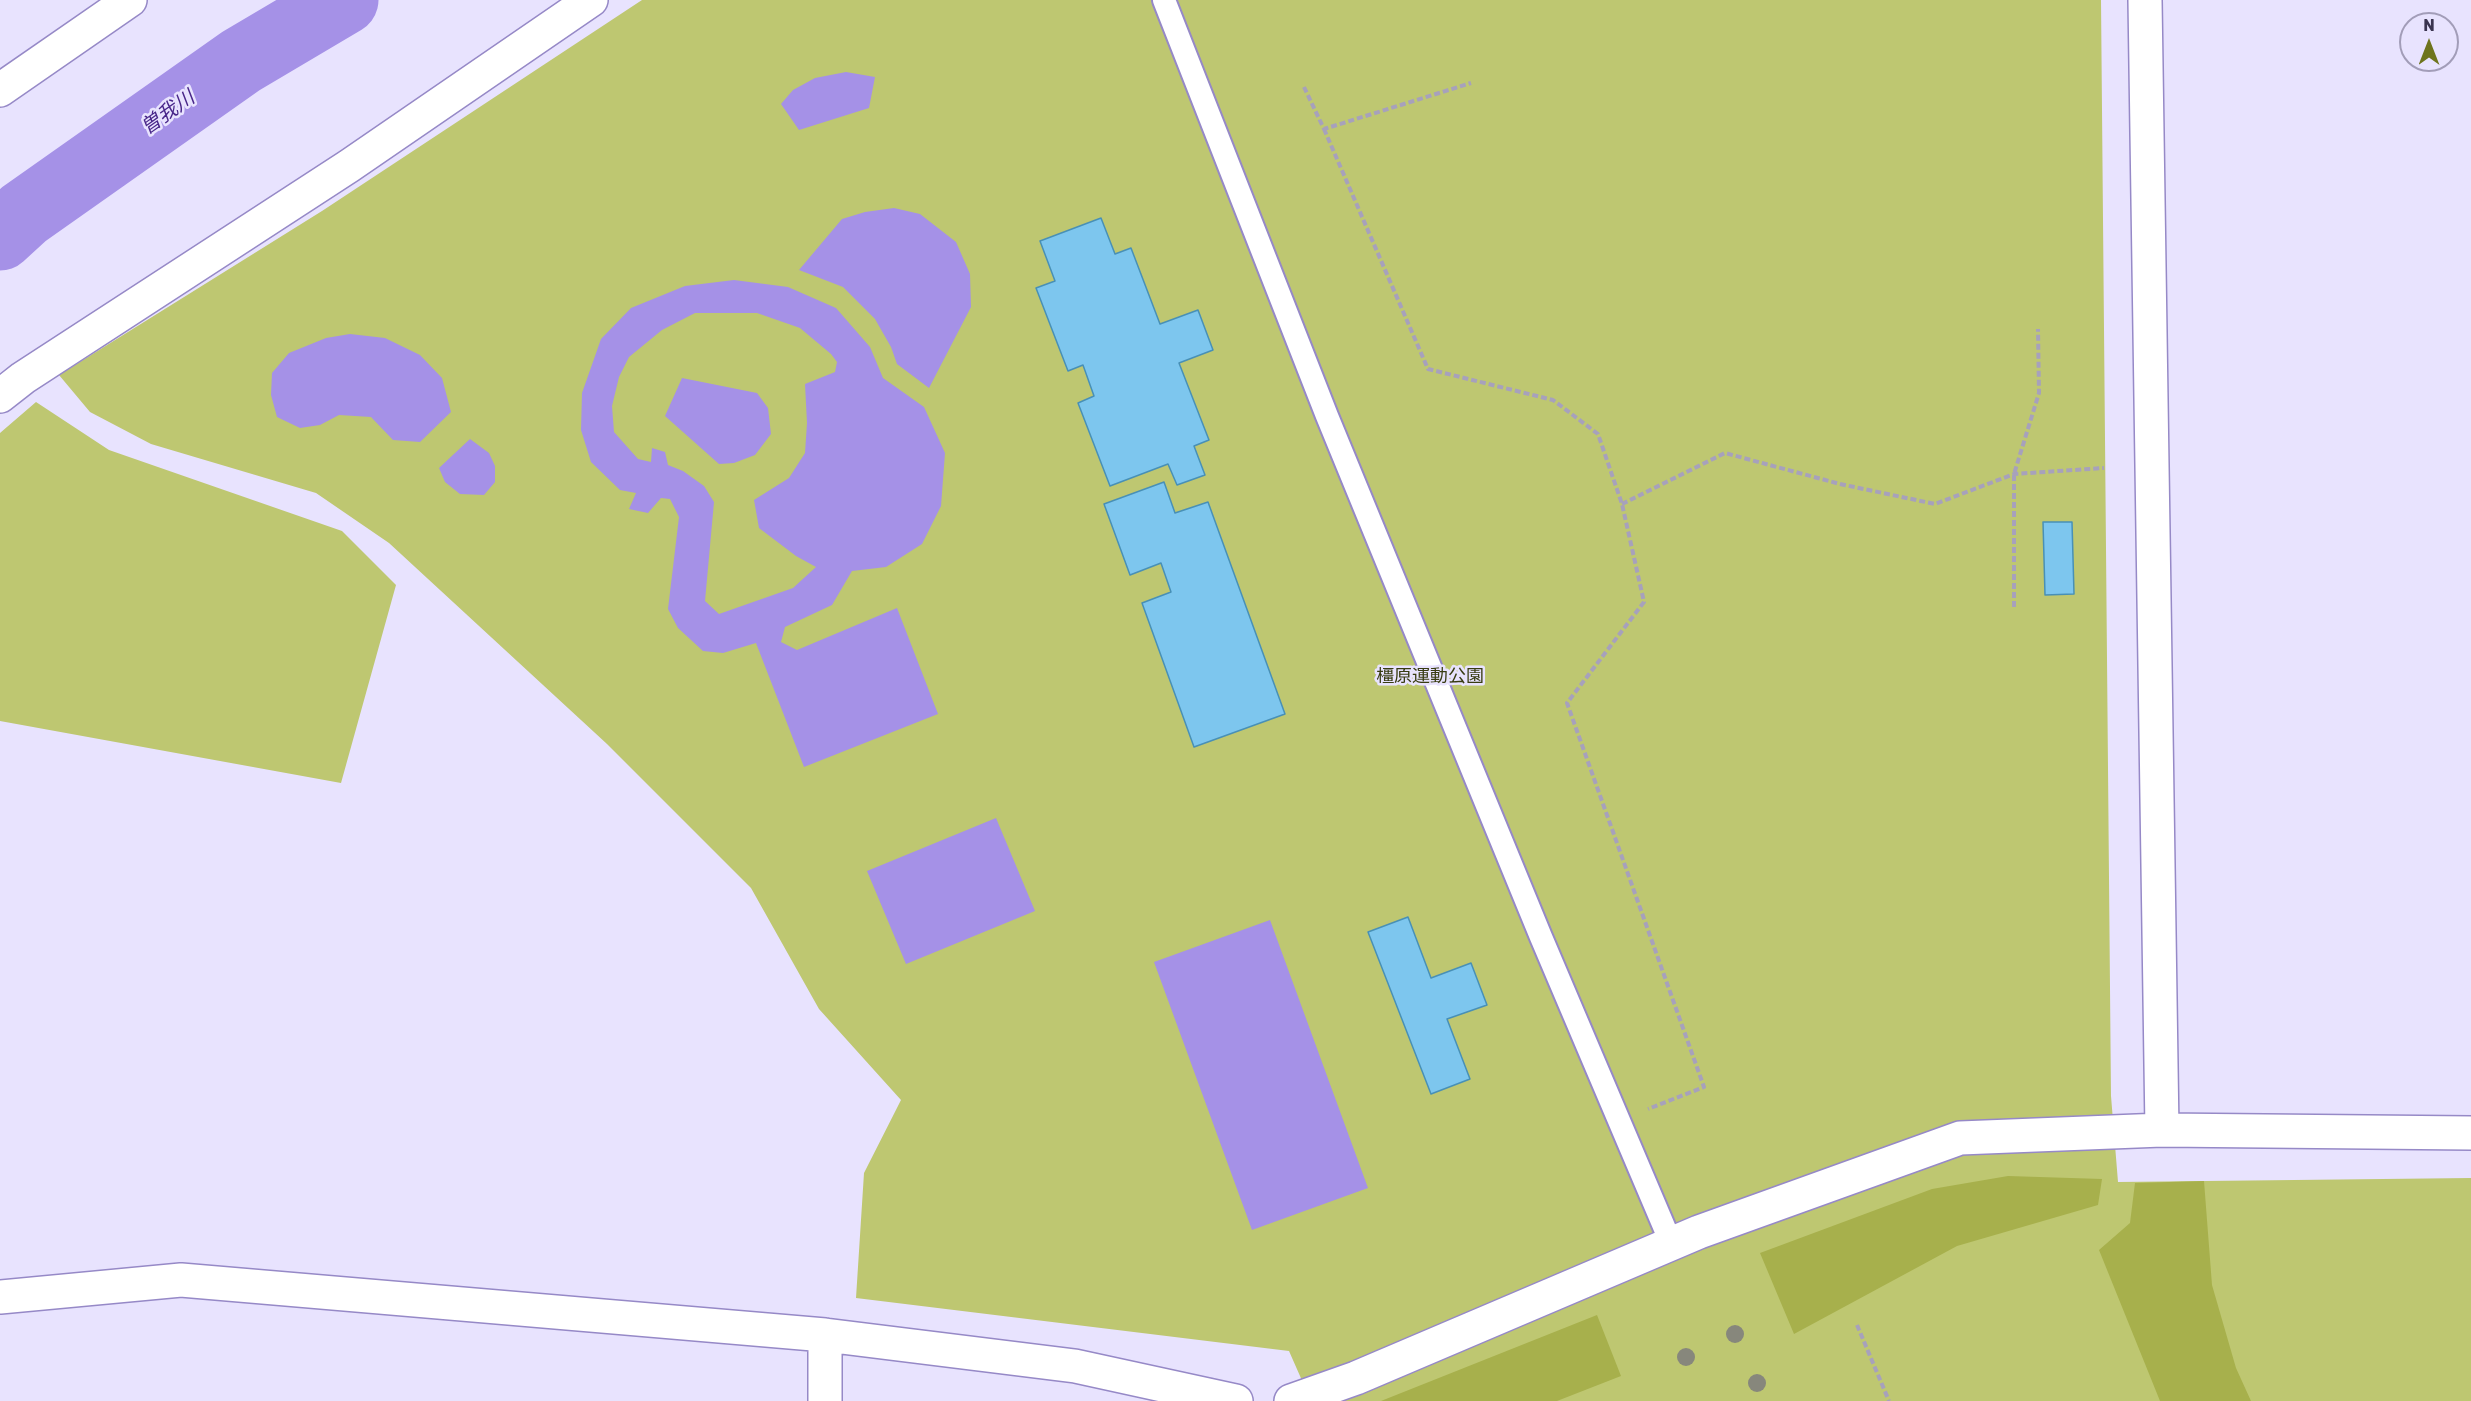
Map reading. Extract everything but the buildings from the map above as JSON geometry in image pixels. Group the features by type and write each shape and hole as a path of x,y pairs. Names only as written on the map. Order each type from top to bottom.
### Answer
{"street":[{"path":"0,90 130,0"},
{"path":"0,396 22,378 349,166 591,0"},
{"path":"2145,0 2162,1130"},
{"path":"1291,1401 1356,1378 1671,1243 1960,1138 2162,1130 2471,1133"},
{"path":"0,1297 181,1280 825,1335 1075,1366 1236,1401"},
{"path":"825,1335 825,1401"}],"lane":[{"path":"1164,0 1328,416 1541,937 1671,1243"}],"path":[{"path":"1324,129 1471,83"},
{"path":"1304,87 1428,369 1553,400 1599,434 1622,504 1644,602 1567,703 1704,1087 1648,1109"},
{"path":"2014,607 2014,474 2039,393 2038,329"},
{"path":"1622,504 1725,453 1840,484 1935,504 2014,474 2104,468"},
{"path":"1857,1325 1889,1401"}],"green space":[{"name":"橿原運動公園","path":"642,0 2101,0 2111,1096 2118,1182 2471,1178 2471,1401 1311,1401 1289,1351 856,1298 864,1173 901,1100 819,1009 751,888 607,744 389,543 316,493 151,444 90,412 59,375 322,211"},
{"path":"36,402 109,450 342,531 396,585 341,783 0,721 0,433"},
{"path":"2008,1176 2102,1179 2098,1205 1957,1246 1794,1334 1760,1253 1932,1189"},
{"path":"2204,1181 2212,1285 2236,1368 2251,1401 2160,1401 2099,1250 2130,1223 2135,1183"},
{"path":"1597,1315 1621,1376 1557,1401 1381,1401"}],"shaded area":[{"path":"846,72 875,77 869,108 799,130 781,104 793,90 815,78"},
{"path":"894,208 920,214 956,242 970,274 971,307 929,388 897,364 891,347 875,319 843,287 799,270 842,219 865,212"},
{"path":"734,280 788,287 836,308 870,347 883,378 924,407 945,453 941,506 922,544 886,567 852,571 832,605 785,627 781,642 797,650 897,608 938,714 804,767 756,643 723,653 703,651 678,628 668,609 679,517 670,499 661,498 648,513 629,509 636,493 620,490 591,462 581,430 582,393 601,339 631,308 685,286","holes":["695,313 757,313 800,328 831,354 837,362 835,372 805,384 807,423 805,453 789,478 754,500 759,528 796,556 816,567 793,588 719,614 705,601 714,502 704,486 683,471 668,465 665,452 652,448 651,462 638,459 614,432 612,406 619,377 629,357 662,330"]},
{"path":"350,334 385,338 420,355 442,378 451,412 420,442 393,440 371,417 339,415 320,425 300,428 277,417 271,395 272,373 289,353 326,338"},
{"path":"682,378 757,393 768,408 771,434 755,455 734,463 719,464 665,416"},
{"path":"470,439 489,453 495,466 495,482 484,495 460,494 445,482 439,468"},
{"path":"996,818 1035,911 906,964 867,871"},
{"path":"1270,920 1368,1188 1252,1230 1154,962"}],"waterway":[{"name":"曽我川","path":"0,236 24,214 241,61 344,0"}]}
